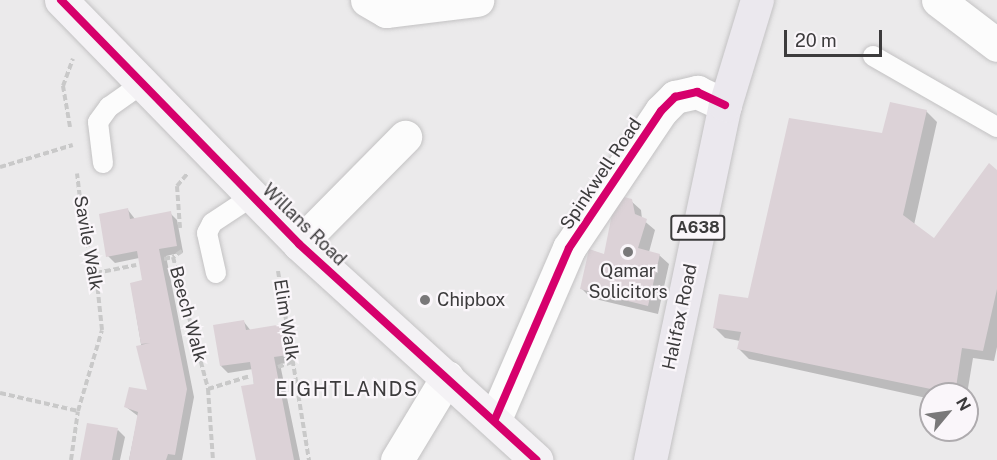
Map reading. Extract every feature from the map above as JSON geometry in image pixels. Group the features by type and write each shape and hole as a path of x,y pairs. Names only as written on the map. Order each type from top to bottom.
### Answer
{"main road":[{"name":"Halifax Road","path":"650,460 725,105 758,0"}],"street":[{"name":"Willans Road","path":"61,0 299,244 495,419 536,460"},
{"path":"367,0 386,11 477,0"},
{"path":"938,0 997,45"},
{"name":"Spinkwell Road","path":"495,419 569,248 661,111 675,97 697,93 725,105"},
{"path":"299,244 405,137"},
{"path":"397,460 447,377"}],"lane":[{"path":"873,56 997,127"},
{"path":"103,163 98,122 109,107 143,83"},
{"path":"216,273 207,233 212,223 261,205"}],"path":[{"path":"75,156 63,86 75,54 93,31"},
{"path":"0,167 73,145"},
{"path":"180,231 177,186 208,150"},
{"path":"164,259 173,257"},
{"path":"96,273 136,265"},
{"path":"278,367 292,362"},
{"path":"208,389 250,376"},
{"path":"0,393 78,411"}],"building":[{"path":"890,102 927,110 903,215 934,238 989,163 997,170 997,289 983,351 962,348 957,382 919,382 919,387 737,349 741,332 713,328 719,294 748,298 789,118 882,133"},
{"name":"Qamar Solicitors","path":"624,197 632,199 635,214 647,219 638,248 660,254 648,306 580,289 589,249 604,254 613,209"},
{"path":"128,208 130,219 171,211 177,246 159,249 187,389 175,455 168,454 166,460 129,460 138,412 124,407 129,387 147,390 136,346 150,343 141,344 130,283 142,280 137,251 106,257 99,214"},
{"path":"244,320 246,330 283,324 288,355 274,357 294,460 256,460 241,386 254,384 250,362 220,366 213,325"},
{"path":"87,423 118,428 112,460 80,460"}],"cycle path":[{"path":"61,0 299,244 536,460"},
{"path":"495,419 569,248 661,111 675,97 697,92 725,105"}],"place":[{"name":"Qamar Solicitors","path":"628,252"},
{"name":"Chipbox","path":"425,300"}],"district":[{"name":"EIGHTLANDS","path":"347,389"}]}
